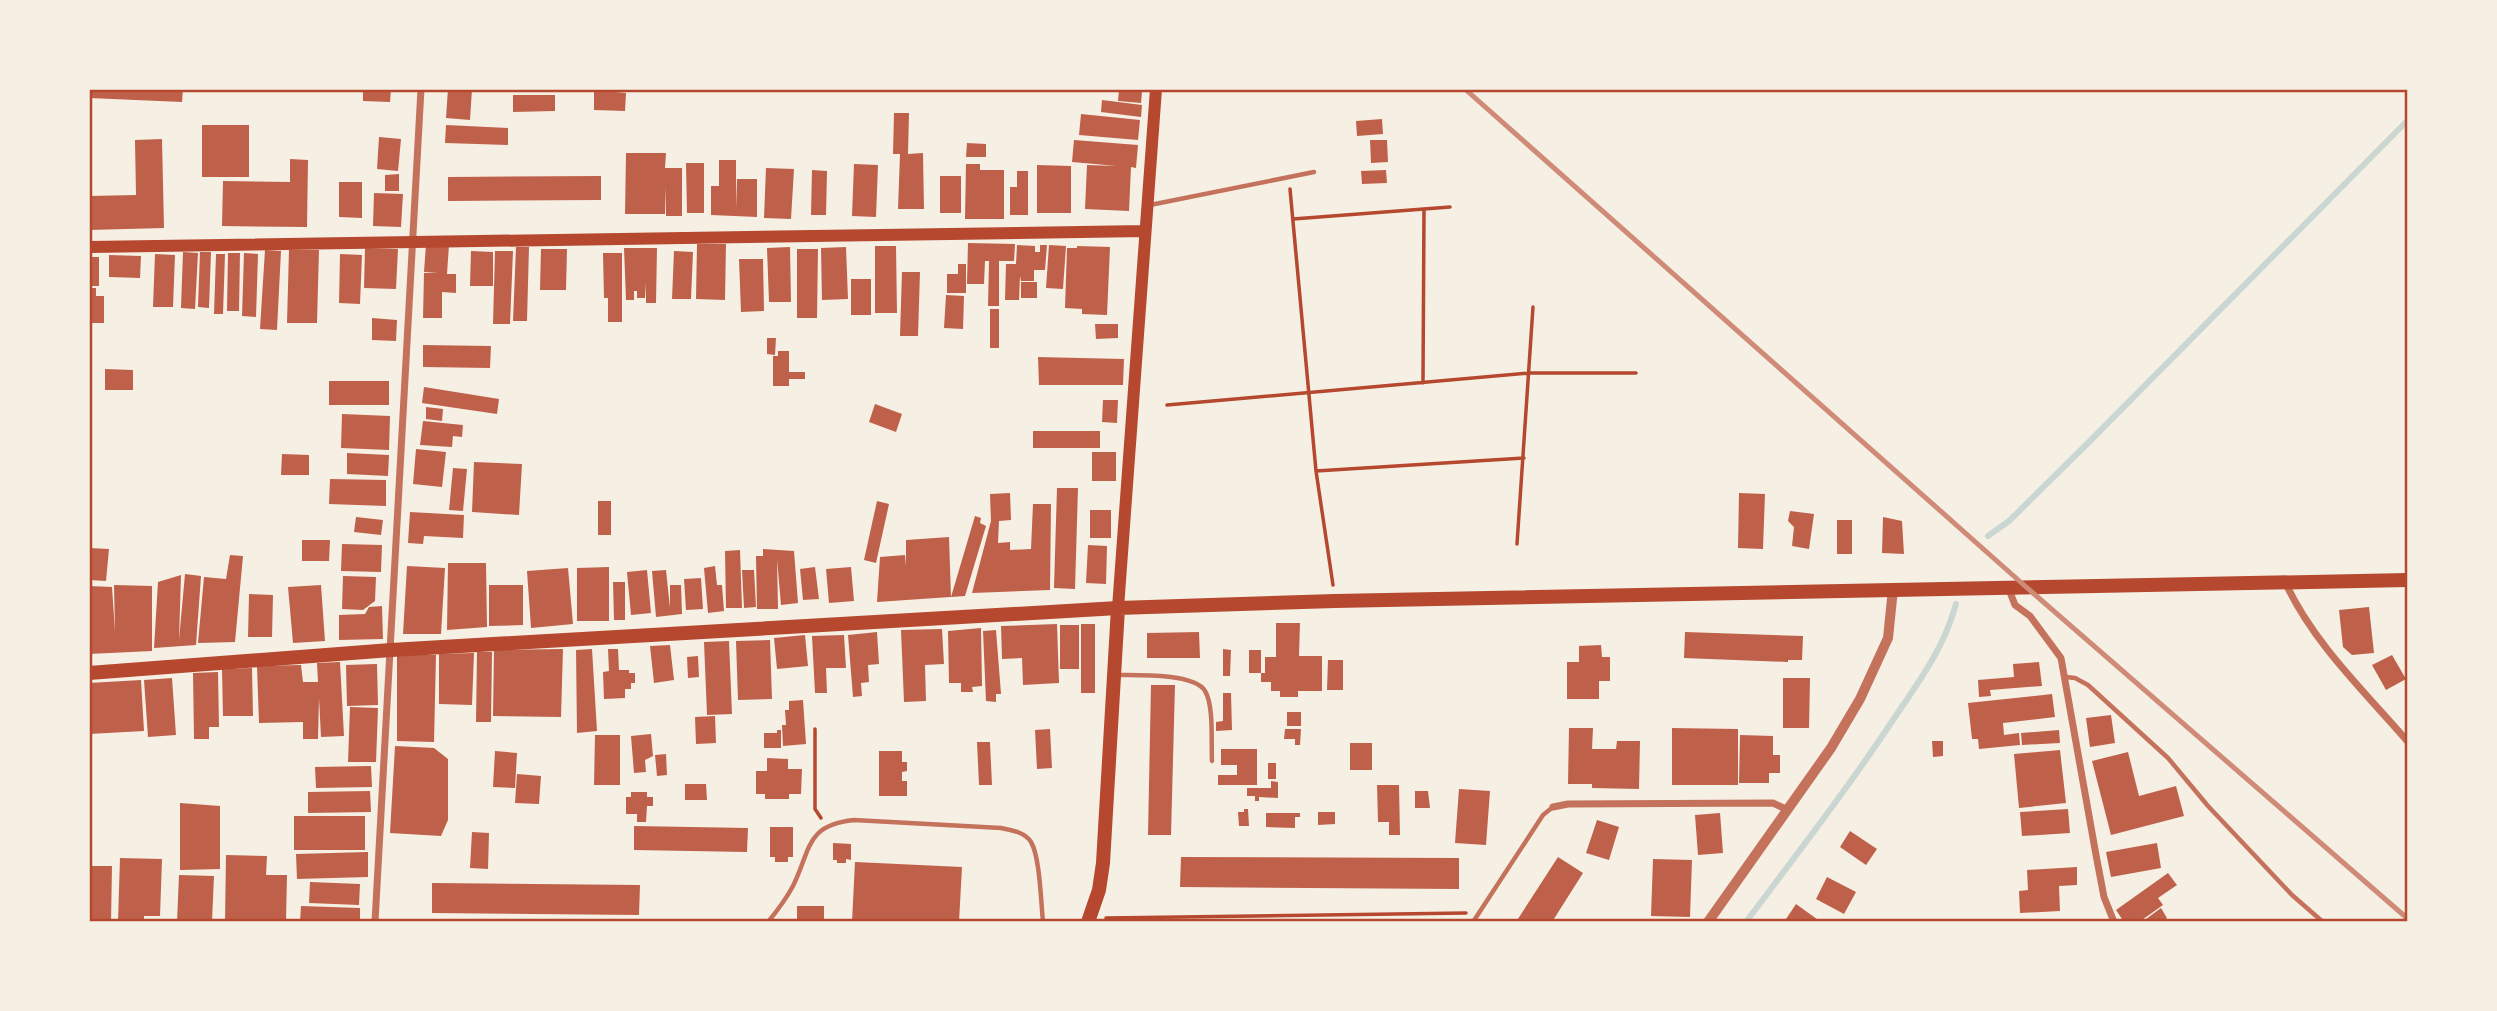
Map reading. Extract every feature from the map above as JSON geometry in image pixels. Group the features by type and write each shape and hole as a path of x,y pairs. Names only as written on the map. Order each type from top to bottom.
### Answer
{"main road":[{"path":"1090,918 1103,863 1118,608 1156,89"},
{"path":"89,247 1145,231"},
{"path":"89,673 391,650 1118,608 2008,586 2286,584 2408,580"}],"street":[{"path":"375,922 421,89"},
{"path":"2286,584 2295,605 2316,635 2408,742"},
{"path":"2008,586 2015,605 2030,616 2061,658 2096,855 2105,897 2114,922"},
{"path":"1708,922 1830,748 1866,687 1888,638 1893,589"},
{"path":"1553,807 1568,804 1773,803 1788,810"}],"lane":[{"path":"1147,206 1314,172"},
{"path":"1114,675 1162,676 1194,681 1204,688 1209,698 1212,761"},
{"path":"2066,677 2075,678 2088,685 2168,758 2208,806 2292,895 2323,922"},
{"path":"1473,922 1543,815 1553,807"},
{"path":"768,922 793,886 809,845 826,826 854,820 1001,828 1020,832 1031,842 1043,922"}],"path":[{"path":"1289,177 1317,471 1335,601"},
{"path":"1293,219 1450,207"},
{"path":"1423,383 1424,209"},
{"path":"1517,544 1533,307"},
{"path":"1167,405 1530,373 1636,373"},
{"path":"1317,471 1524,458"},
{"path":"815,729 815,809 826,826"},
{"path":"1090,918 1479,913"}],"building":[{"path":"89,89 183,89 182,102 89,98"},
{"path":"363,89 391,89 390,102 363,101"},
{"path":"448,89 472,89 470,120 446,118"},
{"path":"594,89 615,89 615,92 626,93 625,111 594,110"},
{"path":"1119,90 1142,92 1141,103 1118,101"},
{"path":"513,95 555,95 555,111 513,112"},
{"path":"1102,100 1142,105 1141,117 1101,112"},
{"path":"894,113 909,113 908,154 923,153 924,209 898,209 900,154 893,154"},
{"path":"1081,114 1140,120 1138,140 1079,135"},
{"path":"1382,119 1383,134 1357,136 1356,121"},
{"path":"202,125 249,125 249,177 202,177"},
{"path":"446,125 508,128 508,145 445,143"},
{"path":"379,137 401,139 398,171 377,169"},
{"path":"162,139 164,228 89,230 89,196 136,195 135,140"},
{"path":"1074,140 1138,145 1136,168 1131,167 1129,211 1085,209 1087,165 1117,166 1072,162"},
{"path":"1370,140 1387,140 1388,162 1371,163"},
{"path":"967,143 986,144 986,157 966,157"},
{"path":"626,153 666,153 665,168 682,168 682,216 666,216 666,186 665,214 625,214"},
{"path":"290,159 308,160 307,227 222,226 223,181 290,182"},
{"path":"719,160 736,160 736,209 737,179 757,179 757,217 711,215 711,186 719,186"},
{"path":"686,163 704,163 704,213 687,213"},
{"path":"854,164 878,165 876,217 852,216"},
{"path":"966,164 980,164 980,170 1004,170 1004,219 965,219"},
{"path":"1037,165 1071,166 1071,213 1037,213"},
{"path":"766,168 794,169 791,219 764,218"},
{"path":"812,170 827,171 826,215 811,215"},
{"path":"1386,170 1387,183 1362,184 1361,171"},
{"path":"1017,171 1028,171 1028,215 1010,215 1010,187 1017,187"},
{"path":"399,174 399,191 385,191 385,175"},
{"path":"601,176 601,200 448,201 448,177"},
{"path":"940,176 961,176 961,213 940,213"},
{"path":"339,182 362,182 362,218 339,217"},
{"path":"374,193 403,194 401,227 373,226"},
{"path":"968,243 1015,244 1014,261 999,261 999,306 988,306 989,261 985,261 984,284 967,284"},
{"path":"426,244 449,245 447,274 456,274 456,293 442,292 442,318 423,318 424,273 438,273 424,272"},
{"path":"697,244 726,244 725,300 696,299"},
{"path":"1017,245 1035,246 1035,252 1040,252 1040,245 1047,245 1045,270 1034,270 1034,281 1021,281 1020,276 1019,300 1005,300 1006,264 1016,264"},
{"path":"1049,245 1066,246 1063,289 1046,288"},
{"path":"875,246 896,246 897,313 875,313"},
{"path":"516,247 529,247 527,321 513,321"},
{"path":"790,247 791,302 769,302 767,248"},
{"path":"846,247 848,299 822,300 821,248"},
{"path":"1110,247 1107,315 1082,314 1082,309 1065,308 1067,248"},
{"path":"365,248 398,249 396,289 364,288"},
{"path":"624,248 657,248 656,303 646,303 646,283 645,298 637,298 637,291 634,291 634,300 626,300"},
{"path":"541,249 567,249 566,290 540,290"},
{"path":"797,249 818,249 817,318 797,318"},
{"path":"265,250 281,251 277,330 260,329"},
{"path":"289,250 319,250 317,323 287,323"},
{"path":"471,251 493,252 493,286 470,286"},
{"path":"495,251 513,251 510,324 493,324"},
{"path":"674,251 693,252 691,299 672,299"},
{"path":"183,252 198,253 195,309 181,308"},
{"path":"200,252 211,252 209,308 198,307"},
{"path":"228,253 240,253 239,311 227,311"},
{"path":"244,253 258,254 256,317 242,316"},
{"path":"603,253 622,253 622,322 608,322 608,298 604,298"},
{"path":"155,254 175,255 173,307 153,307"},
{"path":"216,254 225,254 223,314 214,314"},
{"path":"340,254 362,255 360,304 339,303"},
{"path":"109,255 141,256 140,278 109,277"},
{"path":"89,257 99,257 99,286 89,286"},
{"path":"739,259 763,259 764,311 741,312"},
{"path":"958,264 966,264 966,293 947,293 947,274 958,274"},
{"path":"902,272 920,272 918,336 900,336"},
{"path":"851,279 871,279 871,315 851,315"},
{"path":"1021,282 1037,282 1037,298 1021,298"},
{"path":"89,288 96,288 96,296 104,296 104,323 89,323"},
{"path":"946,295 964,296 963,329 944,328"},
{"path":"990,309 999,309 999,348 990,348"},
{"path":"372,318 397,320 396,341 372,340"},
{"path":"1095,324 1118,324 1118,338 1096,339"},
{"path":"767,338 776,338 775,355 767,354"},
{"path":"423,345 491,346 490,368 423,367"},
{"path":"778,351 789,351 789,372 805,372 805,379 789,379 789,386 773,386 773,356 778,356"},
{"path":"1038,357 1124,359 1123,385 1039,385"},
{"path":"105,369 133,370 133,390 105,390"},
{"path":"329,381 389,381 389,405 329,405"},
{"path":"424,387 499,399 497,414 422,403"},
{"path":"1103,400 1118,400 1117,423 1102,422"},
{"path":"875,404 902,414 896,432 869,422"},
{"path":"426,407 443,409 442,421 426,419"},
{"path":"342,414 390,416 389,450 341,448"},
{"path":"423,421 463,425 462,437 453,436 452,447 420,445"},
{"path":"1033,431 1100,431 1100,448 1033,448"},
{"path":"416,449 446,452 442,487 413,484"},
{"path":"1092,452 1116,452 1116,481 1092,481"},
{"path":"347,453 389,455 388,476 347,474"},
{"path":"282,454 309,455 309,475 281,475"},
{"path":"474,462 522,464 519,515 472,512"},
{"path":"453,468 467,469 463,511 449,510"},
{"path":"330,479 386,480 386,506 329,504"},
{"path":"1057,488 1078,488 1075,589 1054,588"},
{"path":"1010,493 1011,520 999,521 998,543 1010,542 1010,550 1031,549 1033,504 1051,504 1050,590 972,593 991,521 990,494"},
{"path":"1739,493 1765,494 1763,549 1738,548"},
{"path":"598,501 611,501 611,535 598,535"},
{"path":"877,501 889,504 876,563 864,560"},
{"path":"1090,510 1111,510 1111,538 1090,538"},
{"path":"1790,511 1814,514 1809,549 1792,546 1794,527 1788,521"},
{"path":"410,512 464,515 463,538 424,536 423,544 408,543"},
{"path":"975,516 981,518 980,523 986,526 965,596 951,597"},
{"path":"356,517 383,520 381,535 354,532"},
{"path":"1883,517 1902,521 1904,554 1882,553"},
{"path":"1837,520 1852,520 1852,554 1837,554"},
{"path":"949,537 951,597 877,602 880,557 905,555 906,566 906,540"},
{"path":"302,540 330,540 329,561 302,561"},
{"path":"342,544 382,545 381,572 341,571"},
{"path":"1088,545 1107,546 1106,584 1086,583"},
{"path":"89,548 109,549 106,581 89,580"},
{"path":"763,549 794,551 798,603 781,605 777,559 778,609 757,609 756,556 763,556"},
{"path":"740,550 742,608 726,608 725,551"},
{"path":"230,555 243,556 235,642 198,643 204,577 226,579"},
{"path":"448,563 486,563 487,627 447,630"},
{"path":"407,566 445,568 441,634 403,634"},
{"path":"715,566 717,585 722,585 724,611 708,613 704,568"},
{"path":"609,567 609,621 577,621 577,568"},
{"path":"815,567 819,599 803,600 800,569"},
{"path":"851,567 854,601 829,603 826,569"},
{"path":"568,568 573,624 531,628 527,571"},
{"path":"647,570 651,613 631,615 627,572"},
{"path":"666,570 670,608 670,585 681,585 682,614 656,617 652,571"},
{"path":"742,570 754,570 756,607 744,608"},
{"path":"185,574 201,576 196,645 154,648 158,582 181,575 179,640"},
{"path":"343,576 376,577 375,601 363,610 342,609"},
{"path":"701,578 703,609 686,610 684,579"},
{"path":"613,582 625,582 625,620 614,620"},
{"path":"114,585 152,586 152,651 89,654 89,586 112,587 115,632"},
{"path":"321,585 325,641 293,643 288,587"},
{"path":"489,585 523,585 523,625 489,626"},
{"path":"249,594 273,595 272,637 248,637"},
{"path":"382,606 383,639 339,640 339,615 365,614 369,607"},
{"path":"2369,607 2374,653 2352,655 2343,647 2339,610"},
{"path":"1276,623 1300,623 1299,656 1322,656 1322,691 1298,691 1298,697 1280,697 1280,691 1271,691 1271,682 1261,682 1261,673 1265,673 1265,657 1276,657"},
{"path":"1057,624 1059,683 1023,685 1022,658 1002,659 1001,626"},
{"path":"1081,624 1095,624 1095,693 1081,693"},
{"path":"1060,625 1079,625 1079,669 1060,669"},
{"path":"981,628 982,686 972,687 973,692 961,692 961,683 949,683 948,631"},
{"path":"942,629 944,664 925,665 926,701 904,702 901,630"},
{"path":"996,630 1001,694 996,694 996,702 986,701 983,631"},
{"path":"877,632 879,664 868,665 869,682 861,683 862,696 853,697 848,635"},
{"path":"1199,632 1200,658 1147,658 1147,633"},
{"path":"1685,632 1803,636 1802,660 1788,662 1684,658"},
{"path":"805,635 808,666 777,669 774,638"},
{"path":"844,635 846,668 826,668 827,693 815,693 812,636"},
{"path":"770,640 772,699 738,700 736,641"},
{"path":"729,641 732,714 707,715 704,642"},
{"path":"670,645 674,680 654,683 650,646"},
{"path":"1601,645 1602,657 1610,657 1610,681 1599,681 1599,699 1567,699 1567,662 1579,662 1579,646"},
{"path":"563,649 561,717 493,716 494,650"},
{"path":"592,649 597,731 577,733 576,650"},
{"path":"608,649 618,649 619,670 635,673 635,683 631,683 631,689 625,689 625,698 604,699 603,672 609,671"},
{"path":"1223,649 1231,650 1230,676 1223,676"},
{"path":"1249,650 1261,650 1261,673 1249,673"},
{"path":"477,652 492,652 491,722 476,722"},
{"path":"474,653 472,705 439,704 439,654"},
{"path":"397,655 436,655 434,742 397,741"},
{"path":"2392,655 2406,679 2386,690 2372,665"},
{"path":"698,656 699,677 688,678 687,657"},
{"path":"1328,660 1343,660 1343,690 1327,690"},
{"path":"340,662 344,736 321,737 319,698 318,739 303,739 303,722 259,723 257,666 301,665 303,682 318,682 317,663"},
{"path":"2039,662 2042,686 1990,690 1991,696 1979,697 1978,680 2014,677 2013,664"},
{"path":"377,664 378,705 347,706 346,665"},
{"path":"252,668 253,716 223,716 222,669"},
{"path":"218,672 219,727 209,727 209,739 194,739 193,673"},
{"path":"172,678 176,735 148,737 144,680"},
{"path":"1783,678 1810,678 1809,728 1783,728"},
{"path":"141,680 144,731 89,734 89,683"},
{"path":"1151,685 1175,685 1171,835 1148,835"},
{"path":"1223,693 1231,693 1232,730 1216,731 1216,722 1223,721"},
{"path":"2052,694 2055,717 2003,723 2004,735 2019,733 2020,745 1979,749 1978,739 1972,739 1968,703"},
{"path":"803,700 806,744 783,746 782,725 786,725 785,710 789,710 789,701"},
{"path":"350,707 378,708 376,762 348,762"},
{"path":"1287,712 1301,712 1301,726 1287,726"},
{"path":"2111,715 2115,743 2090,747 2086,718"},
{"path":"715,716 716,743 696,744 695,717"},
{"path":"1569,728 1593,728 1592,749 1616,749 1617,741 1640,741 1639,789 1592,788 1592,784 1568,784"},
{"path":"1672,728 1738,729 1738,785 1672,785"},
{"path":"1050,729 1052,768 1037,769 1035,730"},
{"path":"1285,729 1301,729 1300,745 1295,745 1295,739 1284,739"},
{"path":"777,730 781,730 781,748 764,748 764,733 777,733"},
{"path":"2059,730 2060,743 2022,745 2021,733"},
{"path":"651,734 653,756 645,760 646,772 634,773 631,736"},
{"path":"595,735 620,735 620,785 594,785"},
{"path":"1740,735 1773,736 1773,755 1780,755 1780,773 1769,773 1769,783 1739,783"},
{"path":"1932,741 1943,741 1943,756 1933,757"},
{"path":"977,742 990,742 992,785 979,785"},
{"path":"1350,743 1372,743 1372,770 1350,770"},
{"path":"395,746 434,748 448,759 448,820 441,836 390,833"},
{"path":"1221,749 1257,749 1257,785 1218,785 1218,775 1237,775 1237,765 1221,765"},
{"path":"2060,750 2066,803 2019,808 2014,754"},
{"path":"495,751 517,753 515,788 493,787"},
{"path":"879,751 902,751 902,762 907,762 907,771 902,772 902,781 907,781 907,796 879,796"},
{"path":"2128,752 2139,796 2176,786 2184,816 2111,835 2092,761"},
{"path":"666,754 667,775 657,776 655,755"},
{"path":"767,758 788,759 788,769 802,769 801,794 789,794 789,799 765,799 765,794 756,794 756,771 767,771"},
{"path":"1268,763 1276,763 1276,779 1268,779"},
{"path":"371,766 372,787 316,788 315,767"},
{"path":"517,774 541,776 539,804 515,803"},
{"path":"1271,781 1278,782 1278,798 1259,797 1259,801 1255,801 1255,796 1247,796 1247,788 1271,788"},
{"path":"685,784 706,784 707,800 685,800"},
{"path":"1377,785 1399,785 1400,835 1389,835 1389,822 1378,822"},
{"path":"1459,789 1490,791 1486,845 1455,843"},
{"path":"370,791 371,812 308,813 308,792"},
{"path":"1415,791 1428,791 1430,808 1415,808"},
{"path":"631,792 647,792 647,797 653,797 653,806 647,806 646,822 637,822 637,814 626,814 626,797 631,797"},
{"path":"180,803 220,806 220,869 180,870"},
{"path":"1244,809 1248,809 1249,826 1239,826 1238,812 1244,812"},
{"path":"2068,809 2070,833 2022,836 2020,812"},
{"path":"1318,812 1335,812 1335,824 1318,825"},
{"path":"1266,813 1300,813 1300,817 1295,817 1295,828 1266,827"},
{"path":"1720,813 1723,853 1698,855 1695,815"},
{"path":"294,816 365,816 365,850 294,850"},
{"path":"1597,820 1619,827 1609,860 1586,853"},
{"path":"634,826 748,828 747,852 634,850"},
{"path":"770,827 793,827 793,857 788,857 788,862 775,862 775,857 770,857"},
{"path":"1850,831 1877,849 1866,865 1840,847"},
{"path":"472,832 489,833 488,869 470,868"},
{"path":"833,843 851,844 851,860 837,863 837,860 833,860"},
{"path":"2157,843 2161,868 2111,877 2106,852"},
{"path":"368,852 368,877 297,879 296,854"},
{"path":"226,855 267,856 266,875 287,875 286,922 225,922"},
{"path":"1181,857 1459,858 1459,889 1180,887"},
{"path":"1558,857 1583,873 1552,922 1516,922"},
{"path":"120,858 162,859 160,916 144,916 144,922 118,922"},
{"path":"1653,859 1692,860 1690,917 1651,916"},
{"path":"855,862 962,867 959,922 852,922"},
{"path":"89,866 112,866 111,922 89,922"},
{"path":"2077,867 2077,885 2059,886 2060,911 2020,913 2019,891 2028,890 2027,870"},
{"path":"2168,873 2177,885 2158,898 2163,905 2139,922 2124,922 2116,910"},
{"path":"179,875 214,876 212,922 177,922"},
{"path":"1827,877 1856,892 1844,914 1816,899"},
{"path":"310,882 360,884 359,905 309,903"},
{"path":"432,883 640,885 639,915 432,913"},
{"path":"1796,904 1821,922 1784,922"},
{"path":"301,906 360,908 360,922 300,922"},
{"path":"797,906 824,906 824,922 797,922"},
{"path":"2161,908 2167,918 2162,922 2142,922"}],"waterway":[{"path":"1988,536 2009,521 2087,444 2408,120"},
{"path":"1746,922 1841,795 1913,690 1938,649 1956,604"}],"railway":[{"path":"1465,89 2025,586 2408,919"}]}
